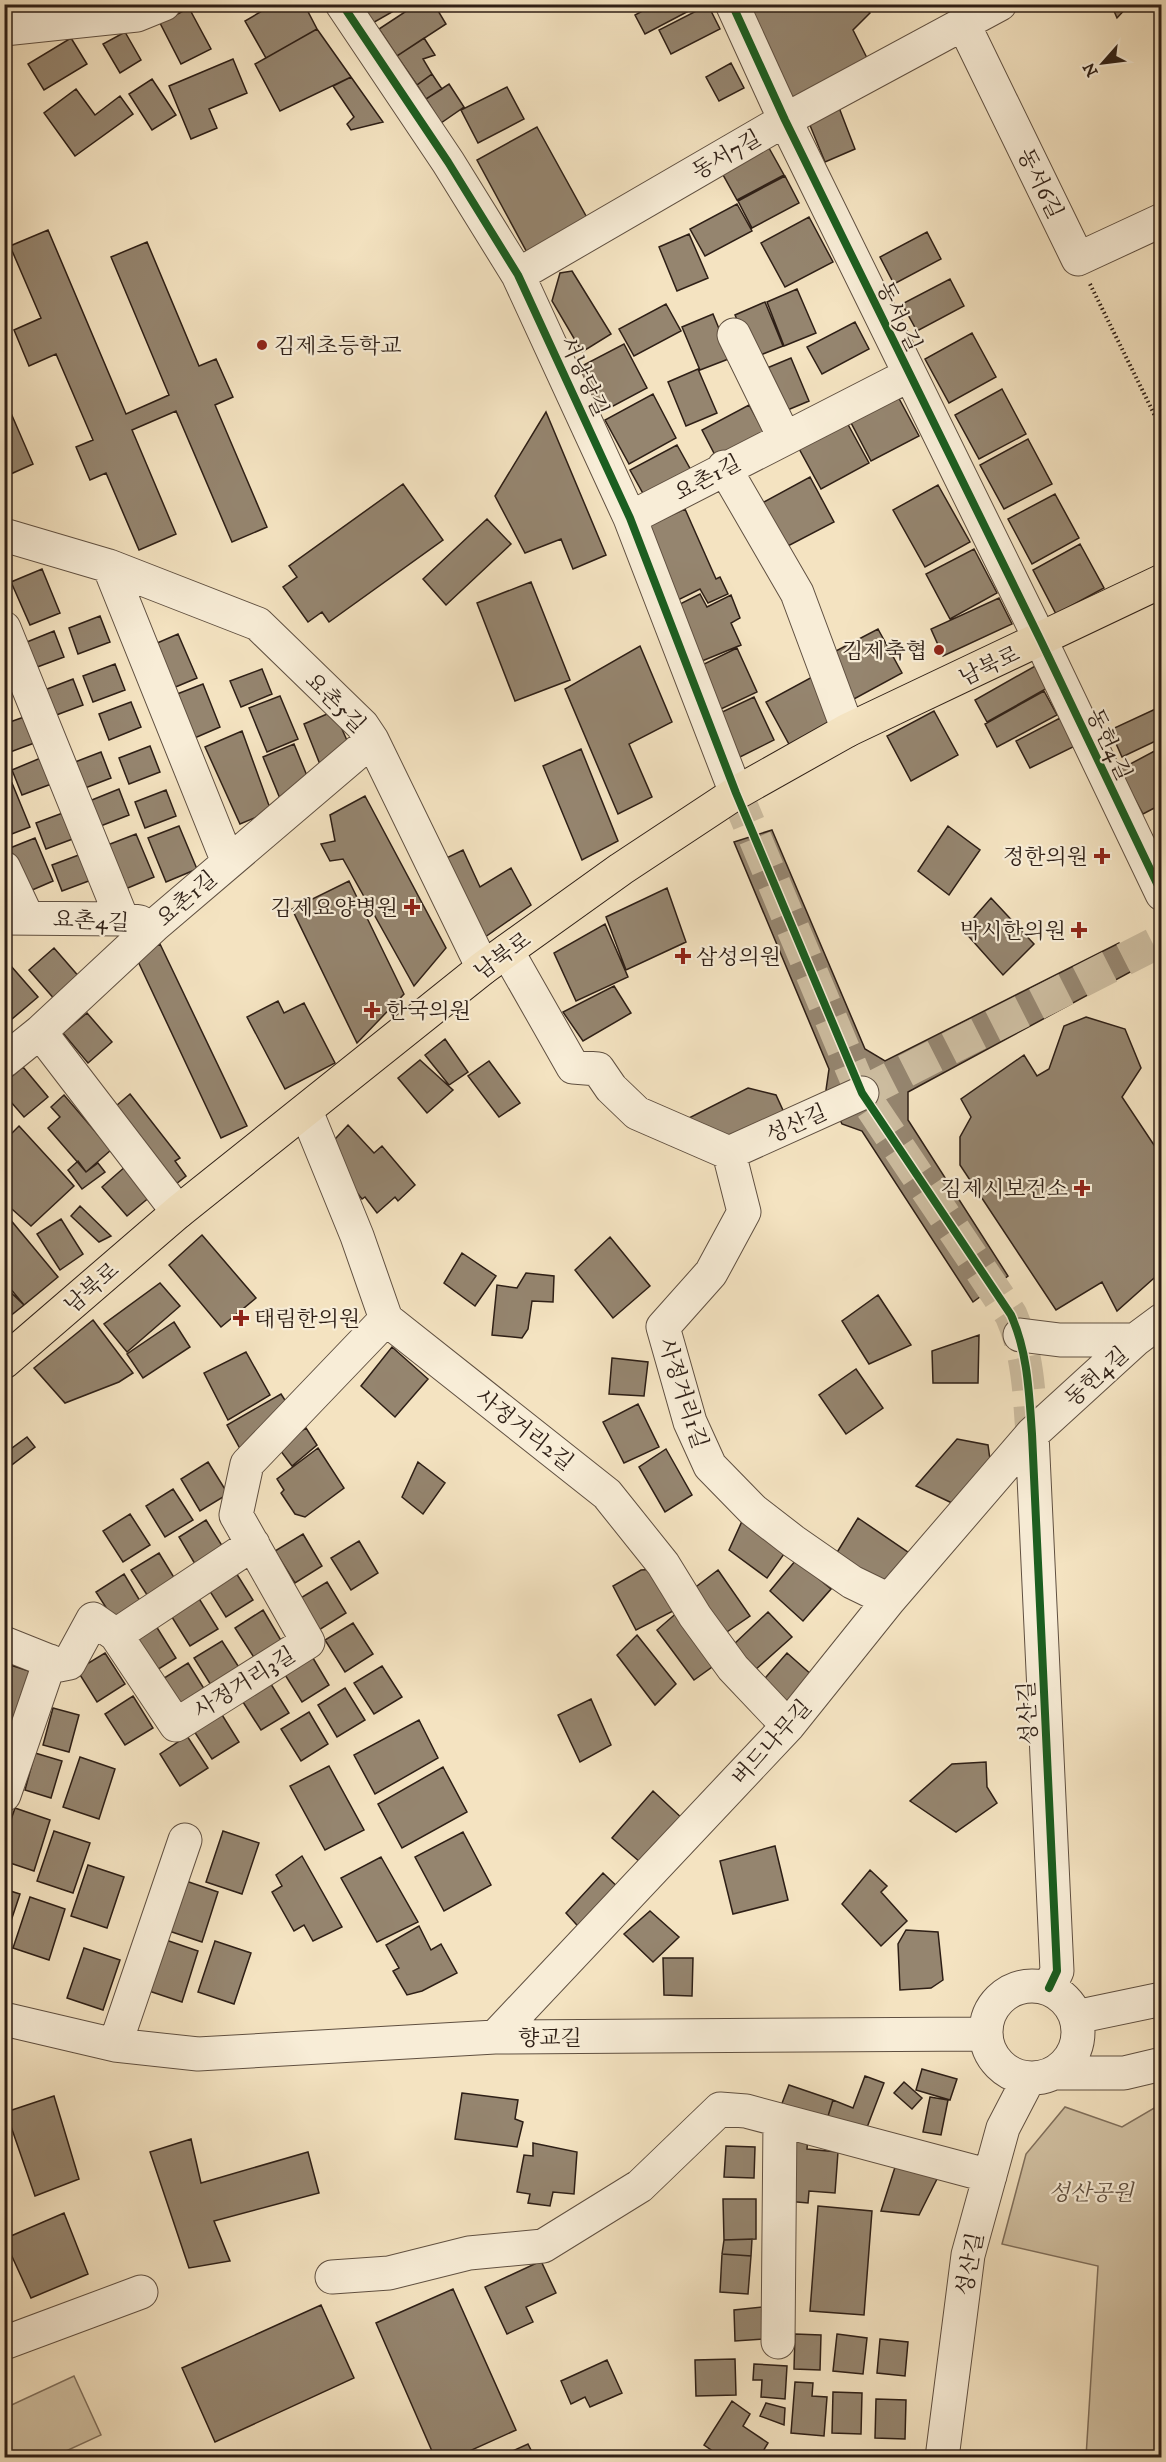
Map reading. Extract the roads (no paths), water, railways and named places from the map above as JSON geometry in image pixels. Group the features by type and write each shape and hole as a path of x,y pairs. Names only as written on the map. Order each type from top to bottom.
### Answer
{"main road":[{"name":"남북로","path":"4,1362 178,1212 495,960 621,869 736,793 848,730 1161,581"}],"street":[{"path":"4,29 137,15 165,4"},
{"name":"서낭당길","path":"342,4 448,162 518,275 630,518 736,793"},
{"name":"동서9길","path":"732,4 785,120 1041,640"},
{"name":"동서7길","path":"518,275 785,120 1000,4"},
{"name":"동서6길","path":"964,25 1078,259 1161,220"},
{"path":"734,335 784,437"},
{"name":"요촌1길","path":"630,518 724,467 909,375"},
{"path":"724,467 797,593 848,730"},
{"name":"요촌5길","path":"4,535 109,566 258,624 362,725 495,960"},
{"path":"109,566 228,862"},
{"path":"6,636 122,919"},
{"name":"동헌4길","path":"1041,640 1161,894"},
{"name":"요촌1길","path":"4,1061 40,1032 155,925 372,740"},
{"name":"요촌4길","path":"4,868 16,917 122,919 155,925"},
{"path":"495,960 573,1067 598,1069 611,1088 637,1113 729,1153"},
{"path":"40,1032 178,1212"},
{"name":"성산길","path":"729,1153 862,1093"},
{"path":"306,1111 357,1236 386,1319"},
{"name":"사정거리1길","path":"729,1153 744,1212 711,1273 663,1327 690,1422 710,1466 753,1509 852,1581 889,1600"},
{"name":"사정거리3길","path":"50,1661 59,1665 69,1663 93,1619 116,1635 176,1725 308,1642 237,1515 247,1464 386,1319"},
{"name":"사정거리2길","path":"386,1319 607,1494 663,1564 695,1616 733,1668 788,1726"},
{"name":"동헌4길","path":"1032,1434 1135,1340 1161,1320"},
{"path":"1020,1335 1060,1340 1135,1340"},
{"name":"성산길","path":"1032,1434 1057,1971 1049,1988"},
{"name":"버드나무길","path":"495,2037 788,1726 889,1600 1032,1434"},
{"path":"116,1635 253,1544"},
{"path":"4,1643 50,1661 4,1795"},
{"path":"115,2044 185,1840"},
{"path":"1041,2076 1065,2065 1073,2055 1079,2029 1070,2004 1049,1988 1023,1986 1011,1991 992,2009 986,2034 992,2053 1004,2069 1041,2076 1124,2073 1161,2064"},
{"path":"1076,2017 1161,1999"},
{"name":"향교길","path":"4,2019 115,2044 198,2054 495,2037 986,2034"},
{"name":"성산길","path":"942,2457 968,2255 1003,2128 1041,2076"},
{"path":"332,2277 389,2273 469,2253 543,2246 640,2186 720,2109 747,2111 990,2176"},
{"path":"778,2342 780,2120"},
{"path":"4,2343 141,2292"}],"tunnel":[{"path":"736,793 862,1093 1011,1315 1024,1359 1029,1388 1032,1434"},
{"path":"862,1093 1162,940"}],"place":[{"name":"김제초등학교","path":"262,345"},
{"name":"김제축협","path":"939,650"},
{"name":"정한의원","path":"1102,856"},
{"name":"김제요양병원","path":"412,907"},
{"name":"박시한의원","path":"1079,930"},
{"name":"삼성의원","path":"683,956"},
{"name":"한국의원","path":"372,1010"},
{"name":"김제시보건소","path":"1082,1188"},
{"name":"태림한의원","path":"241,1318"}],"park label":[{"name":"성산공원","path":"1091,2192"}]}
